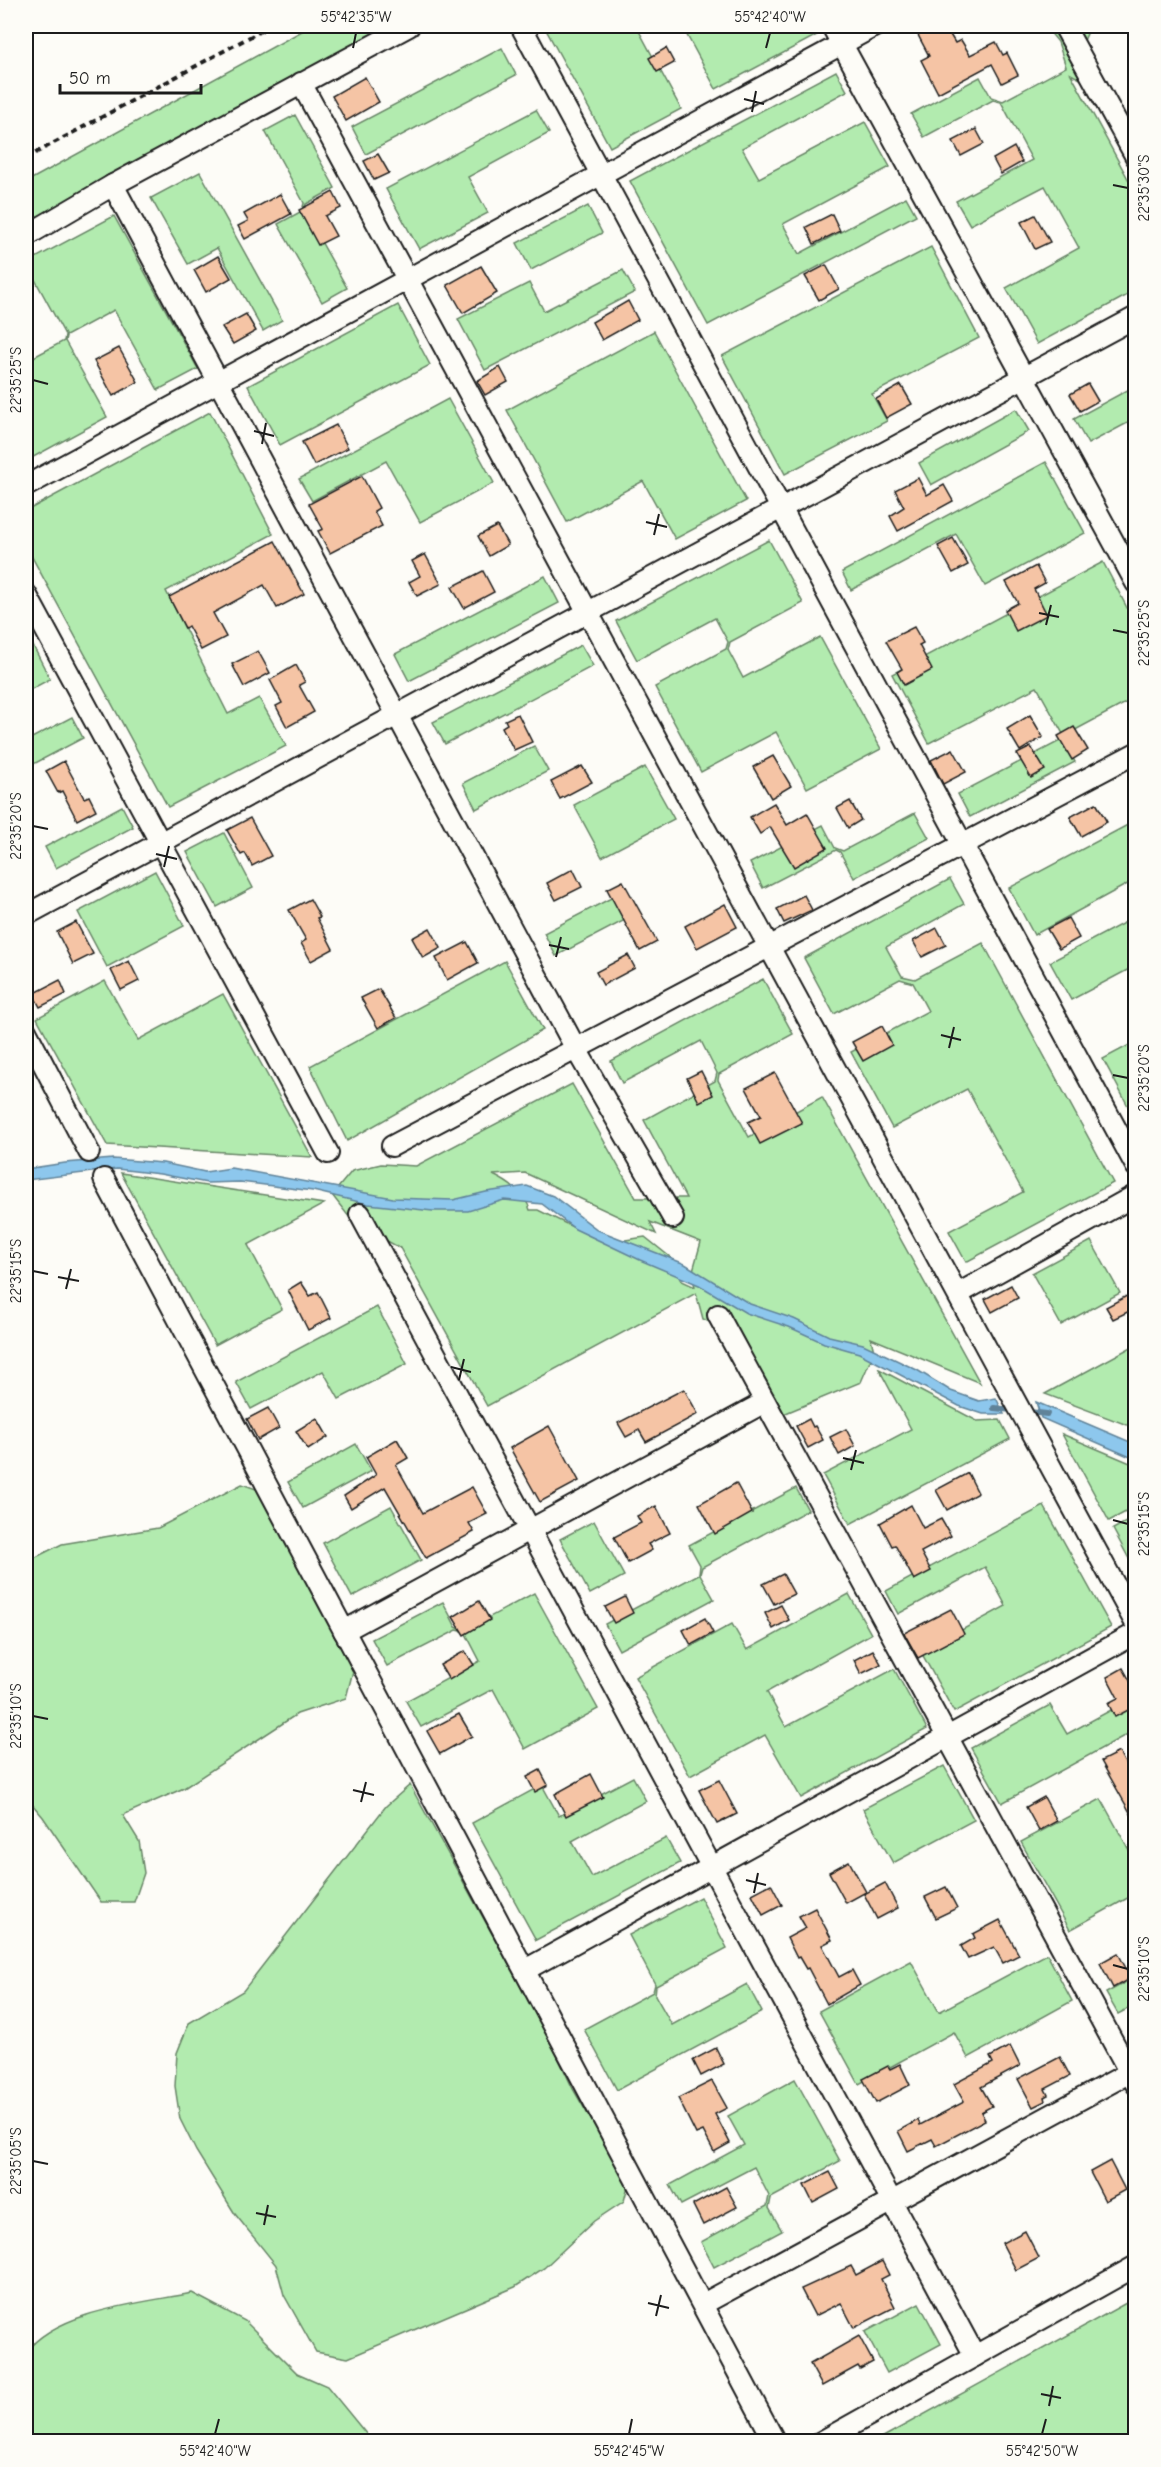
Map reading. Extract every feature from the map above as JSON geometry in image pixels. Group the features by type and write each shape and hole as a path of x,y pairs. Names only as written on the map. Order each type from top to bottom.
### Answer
{"street":[{"path":"26,236 113,185 409,26"},
{"path":"521,26 1136,1166"},
{"path":"832,26 1136,583"},
{"path":"26,486 875,26"},
{"path":"1064,26 1136,157"},
{"path":"301,83 1136,1624"},
{"path":"113,185 576,1049 673,1218"},
{"path":"26,915 1136,317"},
{"path":"26,594 328,1153"},
{"path":"392,1146 1136,753"},
{"path":"26,1032 89,1152"},
{"path":"104,1179 776,2442"},
{"path":"958,1294 1136,1195"},
{"path":"360,1214 975,2356"},
{"path":"703,2304 1134,2075 718,1315"},
{"path":"344,1631 765,1402"},
{"path":"525,1970 1136,1632"},
{"path":"821,2442 1136,2266"}],"path":[{"path":"26,158 270,26"}],"green space":[{"path":"311,26 425,26 26,241 26,182"},
{"path":"544,26 643,26 638,29 681,109 610,147"},
{"path":"682,26 812,26 817,35 716,89"},
{"path":"1045,26 1080,26 1087,34 1081,47 1101,75 1102,80 1084,81 1071,74 1132,186 1135,181 1135,291 1037,344 1006,288 1079,248 1045,186 970,225 956,201 1032,160 1001,102 993,100 924,137 911,114 980,77 991,97 1003,101 1066,67 1058,42"},
{"path":"502,48 516,75 366,154 352,127"},
{"path":"836,71 847,91 742,148 759,178 865,122 890,167 783,224 799,254 906,197 916,215 708,325 630,181"},
{"path":"536,110 549,133 468,177 488,213 419,249 386,189"},
{"path":"295,115 335,188 306,204 304,211 347,288 322,302 278,224 302,211 304,203 265,131"},
{"path":"200,172 282,320 263,331 217,248 188,264 151,198"},
{"path":"588,206 602,233 531,270 517,243"},
{"path":"114,216 198,369 158,390 114,310 66,336 65,341 107,417 26,461 26,361 64,341 65,335 26,263"},
{"path":"931,247 979,338 872,394 887,421 785,474 722,356"},
{"path":"623,270 635,292 485,370 458,319 529,283 544,311"},
{"path":"398,305 430,365 280,445 248,386"},
{"path":"654,331 746,501 675,539 643,481 567,522 507,410"},
{"path":"1135,386 1135,419 1088,444 1074,419"},
{"path":"448,399 494,483 420,522 386,461 312,501 299,479"},
{"path":"1016,409 1029,431 931,485 919,463"},
{"path":"210,412 273,534 166,591 228,714 259,698 286,746 168,807 26,546 26,511"},
{"path":"1046,462 1085,533 985,586 956,534 851,590 842,572"},
{"path":"769,540 803,603 730,642 728,650 743,678 820,637 881,749 807,788 776,732 701,772 655,687 726,649 728,642 715,618 637,660 616,621"},
{"path":"1103,562 1135,623 1135,698 1064,736 1063,741 1075,762 970,817 958,794 1062,740 1063,734 1037,687 929,743 892,674"},
{"path":"545,576 559,603 409,681 395,654"},
{"path":"26,632 50,679 26,692"},
{"path":"581,645 593,666 445,744 433,722"},
{"path":"72,717 83,738 26,768 26,741"},
{"path":"534,746 548,771 476,809 463,783"},
{"path":"645,767 674,819 602,857 574,805"},
{"path":"122,806 133,827 56,868 45,847"},
{"path":"915,813 929,838 854,878 840,852 836,850 763,888 750,863 823,825 835,848 843,851"},
{"path":"1135,821 1135,880 1034,935 1009,888"},
{"path":"224,833 253,888 217,907 187,852"},
{"path":"155,871 184,926 107,967 78,912"},
{"path":"950,879 964,904 886,947 902,976 915,979 983,943 1113,1183 966,1262 949,1231 1023,1192 967,1089 892,1128 851,1052 928,1011 913,983 900,979 834,1014 804,958"},
{"path":"615,896 627,919 556,956 544,933"},
{"path":"1135,917 1135,966 1071,1000 1050,962"},
{"path":"505,961 543,1030 347,1141 310,1066"},
{"path":"763,979 793,1034 719,1074 718,1080 749,1137 822,1097 980,1383 871,1338 874,1352 861,1382 781,1415 739,1336 703,1319 696,1293 487,1406 400,1248 353,1222 332,1195 352,1171 381,1164 416,1166 572,1084 636,1198 686,1198 644,1120 715,1081 717,1073 701,1041 622,1083 611,1061","holes":["525,1173 656,1234 650,1222 701,1242 692,1274 695,1287 682,1281 670,1257 645,1237 605,1243 538,1210 530,1210 520,1193 493,1175"]},
{"path":"105,981 138,1040 223,994 312,1157 107,1145 37,1018"},
{"path":"1135,1042 1135,1119 1103,1059"},
{"path":"121,1173 324,1204 248,1245 282,1309 215,1345"},
{"path":"1091,1241 1120,1293 1061,1325 1032,1273"},
{"path":"377,1307 407,1364 339,1399 323,1371 251,1409 236,1382"},
{"path":"1135,1345 1135,1428 1045,1394"},
{"path":"879,1369 977,1421 1000,1420 1010,1439 850,1524 823,1475 911,1429"},
{"path":"1062,1434 1135,1465 1135,1507 1109,1521"},
{"path":"356,1444 371,1471 303,1508 288,1482"},
{"path":"242,1484 270,1494 354,1667 346,1698 297,1714 184,1788 123,1815 139,1841 144,1873 134,1902 101,1902 43,1817 26,1797 26,1562 62,1544 158,1528"},
{"path":"796,1488 808,1510 702,1567 700,1574 714,1599 619,1650 605,1624 699,1574 700,1565 689,1545"},
{"path":"391,1506 421,1560 352,1597 323,1543"},
{"path":"1044,1506 1111,1627 954,1712 921,1652 1006,1606 985,1567 898,1614 886,1591"},
{"path":"1135,1517 1135,1570 1113,1529"},
{"path":"594,1521 624,1576 590,1594 560,1539"},
{"path":"534,1593 598,1709 525,1749 493,1689 421,1727 406,1701 480,1661 465,1632 457,1630 387,1666 372,1639 443,1602 456,1627 464,1631"},
{"path":"849,1594 871,1634 767,1692 786,1727 894,1669 927,1729 801,1798 765,1735 690,1776 635,1677 732,1624 747,1650"},
{"path":"1135,1697 1135,1730 1002,1803 971,1748 1050,1705 1067,1734"},
{"path":"944,1766 974,1820 893,1863 863,1809"},
{"path":"633,1777 646,1801 572,1841 592,1877 666,1838 680,1863 536,1940 472,1823 542,1785 559,1816"},
{"path":"410,1785 545,2030 573,2089 590,2118 632,2171 624,2201 594,2221 544,2268 515,2287 348,2358 316,2352 284,2295 276,2265 235,2214 196,2151 180,2119 175,2086 177,2053 189,2023 243,1991 386,1806"},
{"path":"1101,1799 1135,1861 1135,1894 1070,1930 1021,1842"},
{"path":"700,1897 727,1948 656,1986 655,1995 672,2025 747,1984 762,2012 617,2090 584,2029 653,1992 655,1984 629,1935"},
{"path":"1047,1954 1072,2001 968,2058 954,2032 859,2084 819,2011 911,1961 939,2012"},
{"path":"1135,1977 1135,2005 1118,2014 1106,1993"},
{"path":"795,2079 840,2161 771,2198 769,2208 782,2231 714,2267 701,2242 767,2206 769,2196 754,2167 681,2205 670,2185 744,2145 728,2116"},
{"path":"192,2293 245,2321 297,2373 327,2386 372,2441 26,2441 26,2352 40,2338 58,2326 102,2310"},
{"path":"1135,2298 1135,2441 876,2441"},
{"path":"919,2303 941,2344 887,2373 865,2332"}],"water":[{"path":"113,1159 163,1163 205,1172 231,1168 393,1198 453,1200 527,1186 553,1196 598,1230 685,1264 750,1304 794,1319 829,1336 863,1344 917,1370 951,1391 979,1401 996,1398 1004,1414 983,1414 959,1406 859,1353 824,1343 789,1327 746,1313 699,1285 575,1229 542,1204 504,1200 468,1211 433,1211 368,1204 313,1191 240,1182 207,1183 117,1169 26,1180 26,1169"},
{"path":"1036,1402 1135,1444 1135,1459 1041,1418"}],"building":[{"path":"937,26 945,26 955,43 961,40 970,55 996,42 1003,55 1007,53 1018,75 1002,83 992,64 938,93 921,60 929,56 918,35"},
{"path":"666,48 674,63 657,72 649,58"},
{"path":"365,77 379,102 346,121 332,96"},
{"path":"976,129 984,144 961,156 953,141"},
{"path":"1014,147 1022,162 1001,174 993,159"},
{"path":"378,154 389,173 374,180 364,161"},
{"path":"333,192 341,208 325,216 336,236 318,245 299,210"},
{"path":"280,194 291,214 245,239 238,226 248,221 244,214"},
{"path":"832,214 840,231 814,244 806,227"},
{"path":"1035,215 1050,242 1035,249 1021,222"},
{"path":"218,256 231,278 206,292 194,270"},
{"path":"826,265 839,289 819,300 805,276"},
{"path":"481,266 497,293 463,313 447,285"},
{"path":"628,301 638,320 602,340 592,322"},
{"path":"246,314 256,331 233,344 222,327"},
{"path":"119,348 138,382 113,396 94,361"},
{"path":"500,367 508,382 485,395 477,381"},
{"path":"1088,384 1098,401 1080,411 1070,394"},
{"path":"901,385 912,404 886,418 876,399"},
{"path":"336,425 348,448 314,465 302,442"},
{"path":"362,476 379,508 374,511 382,526 330,553 318,531 323,529 309,504"},
{"path":"918,478 927,495 944,485 953,501 898,531 890,516 904,507 895,490"},
{"path":"497,526 508,545 489,556 478,536"},
{"path":"953,538 968,565 953,573 938,546"},
{"path":"275,541 304,594 277,608 264,585 213,613 226,637 201,650 188,626 185,628 169,597"},
{"path":"425,554 441,584 417,596 409,582 420,576 412,561"},
{"path":"1036,566 1045,583 1034,589 1047,615 1016,631 1005,610 1018,603 1006,582"},
{"path":"483,571 494,592 464,608 452,587"},
{"path":"914,627 923,643 919,645 932,670 904,685 897,672 902,669 886,641"},
{"path":"258,651 270,673 244,687 232,664"},
{"path":"296,665 305,682 299,685 314,712 287,727 276,706 282,703 270,680"},
{"path":"518,714 532,742 514,750 502,727 507,724 505,720"},
{"path":"1030,715 1043,737 1020,751 1007,729"},
{"path":"1074,727 1088,750 1072,760 1058,736"},
{"path":"1031,747 1045,770 1031,778 1017,754"},
{"path":"953,749 966,772 943,784 931,760"},
{"path":"773,756 791,786 771,798 753,767"},
{"path":"64,761 84,798 89,796 96,810 77,820 62,791 58,793 46,771"},
{"path":"582,766 592,782 560,799 551,782"},
{"path":"850,801 861,820 848,828 837,808"},
{"path":"774,803 787,825 807,813 827,848 794,867 770,827 760,834 750,817"},
{"path":"1096,803 1107,822 1081,836 1070,817"},
{"path":"250,818 271,856 252,866 245,853 241,855 227,830"},
{"path":"573,869 582,887 556,900 547,883"},
{"path":"623,881 657,942 640,951 607,889"},
{"path":"804,895 812,910 784,923 777,909"},
{"path":"310,899 333,949 311,961 301,943 306,940 289,910"},
{"path":"725,904 737,927 697,948 685,926"},
{"path":"1068,918 1079,938 1059,949 1047,929"},
{"path":"76,922 93,954 73,964 57,932"},
{"path":"430,928 441,948 423,958 412,938"},
{"path":"937,928 946,945 922,957 913,941"},
{"path":"467,942 478,963 447,980 436,958"},
{"path":"628,955 635,968 603,985 596,972"},
{"path":"129,961 139,981 121,990 111,970"},
{"path":"60,980 66,994 40,1007 33,994"},
{"path":"379,989 396,1018 378,1028 361,998"},
{"path":"882,1026 892,1045 863,1061 852,1042"},
{"path":"701,1071 713,1095 699,1102 687,1078"},
{"path":"775,1073 802,1123 760,1144 748,1122 761,1116 746,1088"},
{"path":"301,1282 310,1296 318,1292 331,1318 308,1330 288,1290"},
{"path":"1011,1285 1018,1298 992,1312 985,1299"},
{"path":"1136,1291 1136,1308 1113,1319 1106,1307"},
{"path":"684,1389 698,1414 646,1442 639,1430 626,1437 618,1423"},
{"path":"268,1408 279,1428 258,1440 247,1419"},
{"path":"317,1418 328,1437 308,1450 296,1431"},
{"path":"809,1419 823,1440 808,1448 796,1426"},
{"path":"549,1426 579,1481 540,1502 510,1448"},
{"path":"846,1429 855,1446 839,1455 830,1437"},
{"path":"397,1439 408,1458 396,1465 423,1513 472,1487 487,1514 469,1523 474,1532 426,1558 385,1487 351,1508 344,1496 376,1475 366,1457"},
{"path":"968,1473 978,1493 947,1510 936,1490"},
{"path":"736,1483 752,1513 715,1534 699,1504"},
{"path":"911,1505 923,1528 941,1519 951,1536 921,1552 931,1571 914,1580 880,1523"},
{"path":"656,1506 670,1533 648,1544 652,1550 628,1563 614,1537 641,1523 637,1516"},
{"path":"783,1574 794,1594 774,1604 763,1584"},
{"path":"625,1597 633,1613 614,1623 605,1607"},
{"path":"479,1601 490,1620 464,1635 453,1617"},
{"path":"781,1605 789,1620 773,1629 765,1613"},
{"path":"951,1609 964,1634 918,1658 904,1633"},
{"path":"705,1618 713,1633 691,1645 683,1630"},
{"path":"873,1650 881,1664 861,1674 854,1660"},
{"path":"465,1651 474,1665 449,1680 440,1665"},
{"path":"1123,1668 1136,1692 1136,1706 1115,1717 1108,1703 1118,1698 1107,1677"},
{"path":"459,1714 472,1736 440,1754 427,1731"},
{"path":"1119,1752 1136,1784 1136,1823 1101,1761"},
{"path":"540,1770 548,1785 535,1792 527,1777"},
{"path":"591,1774 603,1797 566,1816 555,1794"},
{"path":"719,1780 737,1814 717,1824 699,1790"},
{"path":"1044,1797 1057,1821 1039,1831 1026,1807"},
{"path":"849,1861 866,1892 846,1903 829,1872"},
{"path":"885,1883 898,1908 877,1919 864,1894"},
{"path":"771,1884 782,1905 763,1915 752,1894"},
{"path":"946,1887 957,1908 936,1918 925,1897"},
{"path":"815,1908 832,1940 822,1945 839,1977 852,1970 860,1985 827,2004 808,1968 806,1969 799,1957 797,1958 787,1938 806,1928 799,1916"},
{"path":"1000,1920 1019,1955 1003,1963 994,1947 968,1959 961,1946 975,1938 973,1934"},
{"path":"1118,1953 1131,1978 1113,1988 1100,1963"},
{"path":"1010,2046 1020,2066 981,2087 992,2106 981,2112 985,2120 936,2146 932,2139 908,2151 898,2131 918,2120 920,2125 964,2102 954,2084 993,2063 990,2057"},
{"path":"716,2048 724,2064 701,2076 693,2060"},
{"path":"1060,2057 1070,2076 1045,2089 1048,2095 1044,2097 1045,2101 1033,2107 1018,2079"},
{"path":"900,2064 910,2085 876,2103 863,2079 888,2066 890,2069"},
{"path":"712,2081 727,2108 715,2114 730,2143 714,2152 703,2131 696,2134 678,2098"},
{"path":"1110,2161 1125,2190 1105,2201 1090,2172"},
{"path":"830,2172 839,2189 813,2203 804,2185"},
{"path":"726,2187 737,2207 703,2225 693,2205"},
{"path":"1025,2231 1039,2258 1016,2270 1002,2243"},
{"path":"882,2261 889,2275 881,2279 895,2307 854,2328 841,2303 815,2316 801,2289 851,2266 856,2275"},
{"path":"859,2336 873,2362 860,2369 858,2366 822,2386 810,2364"}],"waterway":[{"path":"994,1408 1047,1414"}]}
